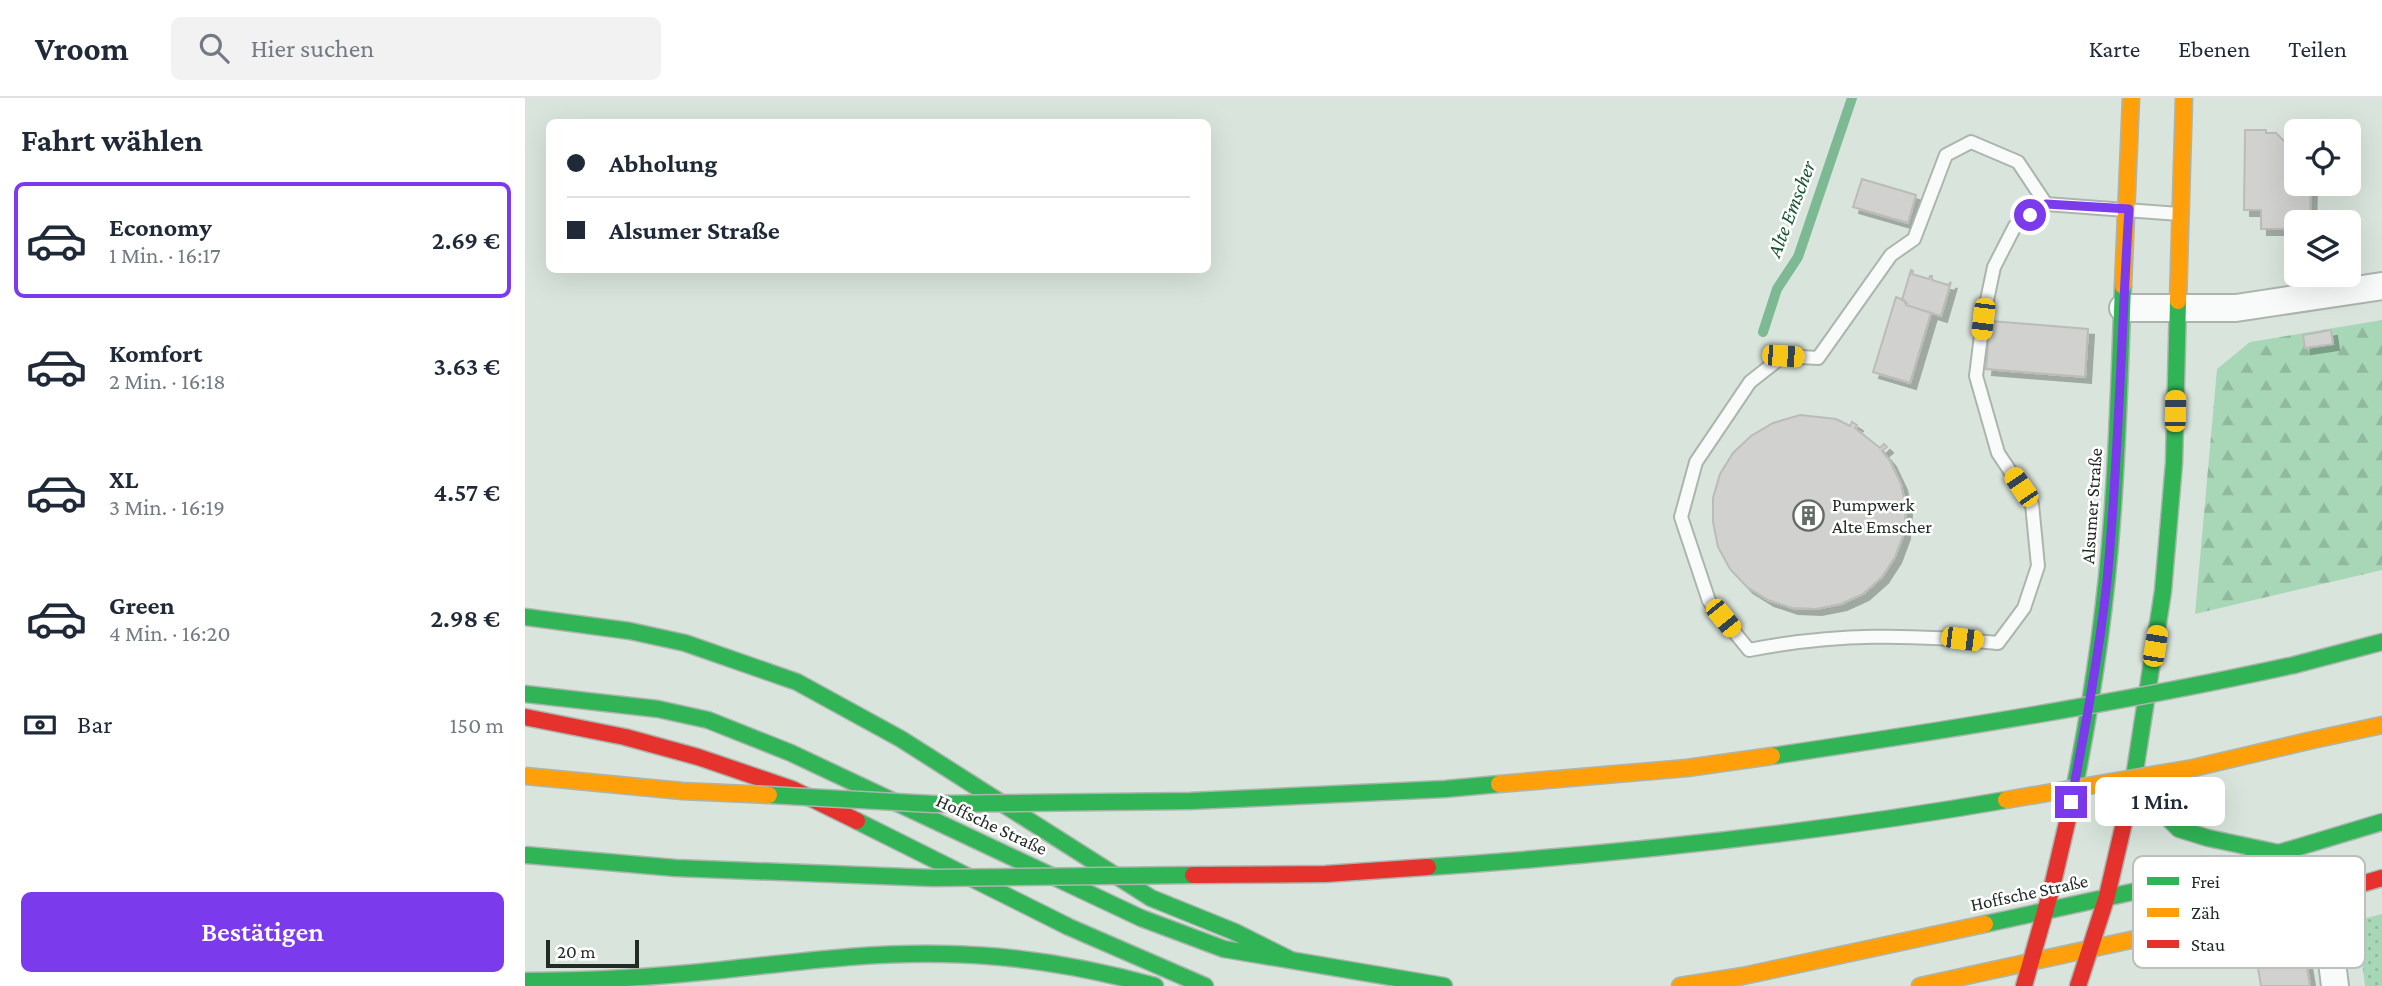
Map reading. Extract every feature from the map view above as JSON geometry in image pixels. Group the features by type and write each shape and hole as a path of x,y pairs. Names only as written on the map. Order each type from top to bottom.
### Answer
{"main road":[{"name":"Alsumer Straße","path":"2024,986 2067,828 2090,700 2106,583 2114,498 2129,209 2131,98"},
{"path":"2078,986 2107,896 2133,784 2163,591 2174,463 2184,98"},
{"path":"525,617 560,620 674,640 797,681 901,739 1151,898 1235,932 1291,961"},
{"path":"525,776 683,792 933,804 1190,801 1445,789 1687,768 1906,736 2180,690 2382,642"},
{"name":"Hoffsche Straße","path":"525,694 658,709 708,720 791,753 1141,918 1224,949 1444,986"},
{"path":"525,717 625,737 698,757 792,789 1069,927 1205,986"},
{"path":"525,855 676,868 933,878 1325,874 1577,857 1928,813 2193,768 2382,725"},
{"path":"2133,784 2179,829 2208,838 2283,853"},
{"name":"Hoffsche Straße","path":"2272,856 2382,822"},
{"path":"2365,884 2382,878"},
{"name":"Hoffsche Straße","path":"1680,986 1743,976 2133,891"},
{"path":"1920,986 2133,940"},
{"path":"525,981 641,977 915,954 1055,962 1155,986"}],"street":[{"path":"2123,308 2236,308 2382,286"},
{"path":"2333,968 2335,986"}],"lane":[{"path":"2046,204 2018,162 1971,142 1946,155 1914,239 1891,255 1818,358 1783,356 1750,382 1696,462 1681,517 1709,601 1749,650 1790,642 1883,635 1998,643 2024,608 2038,566 2032,504 1998,453 1976,376 1983,319 1994,267 2014,226 2046,204 2179,214"}],"green space":[{"path":"2382,320 2382,570 2195,614 2217,369 2250,342"},
{"path":"2382,914 2382,986 2365,986 2363,968 2365,968 2366,918"}],"building":[{"path":"2245,130 2276,133 2284,141 2284,196 2311,196 2310,210 2284,210 2284,229 2261,229 2261,210 2244,210"},
{"path":"1862,179 1916,195 1908,223 1853,207"},
{"path":"1911,270 1912,274 1929,279 1932,276 1932,280 1948,285 1951,282 1941,316 1906,305 1902,300"},
{"path":"1896,297 1904,300 1906,305 1931,313 1910,383 1873,372"},
{"path":"1990,321 2088,329 2085,377 1986,369"},
{"path":"2331,330 2333,344 2305,348 2303,335"},
{"name":"Pumpwerk Alte Emscher","path":"1800,415 1836,419 1850,426 1852,422 1857,425 1855,428 1880,448 1884,444 1887,447 1882,451 1901,484 1906,508 1904,533 1895,557 1882,577 1863,594 1841,604 1816,609 1792,608 1768,600 1747,587 1730,569 1718,547 1713,522 1713,498 1720,474 1733,453 1751,436 1773,423"},
{"path":"2258,968 2307,968 2310,986 2261,986"}],"waterway":[{"name":"Alte Emscher","path":"1763,332 1777,289 1798,257 1852,98"}],"traffic: fast":[{"path":"2070,810 2096,665 2109,556 2123,286"},
{"path":"2133,784 2163,591 2174,463 2178,301"},
{"path":"525,617 630,631 685,643 797,682 901,739 1151,898 1235,932 1291,960"},
{"path":"2294,665 2382,642"},
{"path":"1772,756 2099,704 2294,665"},
{"path":"525,694 658,709 708,720 791,753 1141,918 1224,949 1444,986"},
{"path":"769,795 933,804 1190,801 1499,784"},
{"path":"2133,784 2179,829 2279,853"},
{"path":"1428,867 1718,841 1862,823 2006,800"},
{"path":"857,821 1069,927 1205,986"},
{"path":"2269,856 2382,822"},
{"path":"525,855 676,868 933,878 1193,875"},
{"path":"1985,924 2133,892"},
{"path":"525,981 648,977 861,956 945,954 1051,963 1155,986"}],"traffic: slow":[{"path":"2123,286 2131,98"},
{"path":"2178,301 2184,98"},
{"path":"2308,741 2382,725"},
{"path":"2006,800 2193,768 2308,741"},
{"path":"1499,784 1687,768 1772,756"},
{"path":"525,776 682,791 769,795"},
{"path":"1680,986 1743,976 1985,924"},
{"path":"1920,986 2133,940"}],"traffic: jam":[{"path":"525,717 625,737 698,757 792,789 857,821"},
{"path":"2078,986 2107,896 2133,784"},
{"path":"2024,986 2070,810"},
{"path":"1193,875 1325,874 1428,867"},
{"path":"2365,883 2382,878"}],"place":[{"name":"Pumpwerk Alte Emscher","path":"1809,515"}],"route":[{"path":"2030,215 2046,204 2129,209 2114,498 2106,583 2090,700 2071,802"}]}
